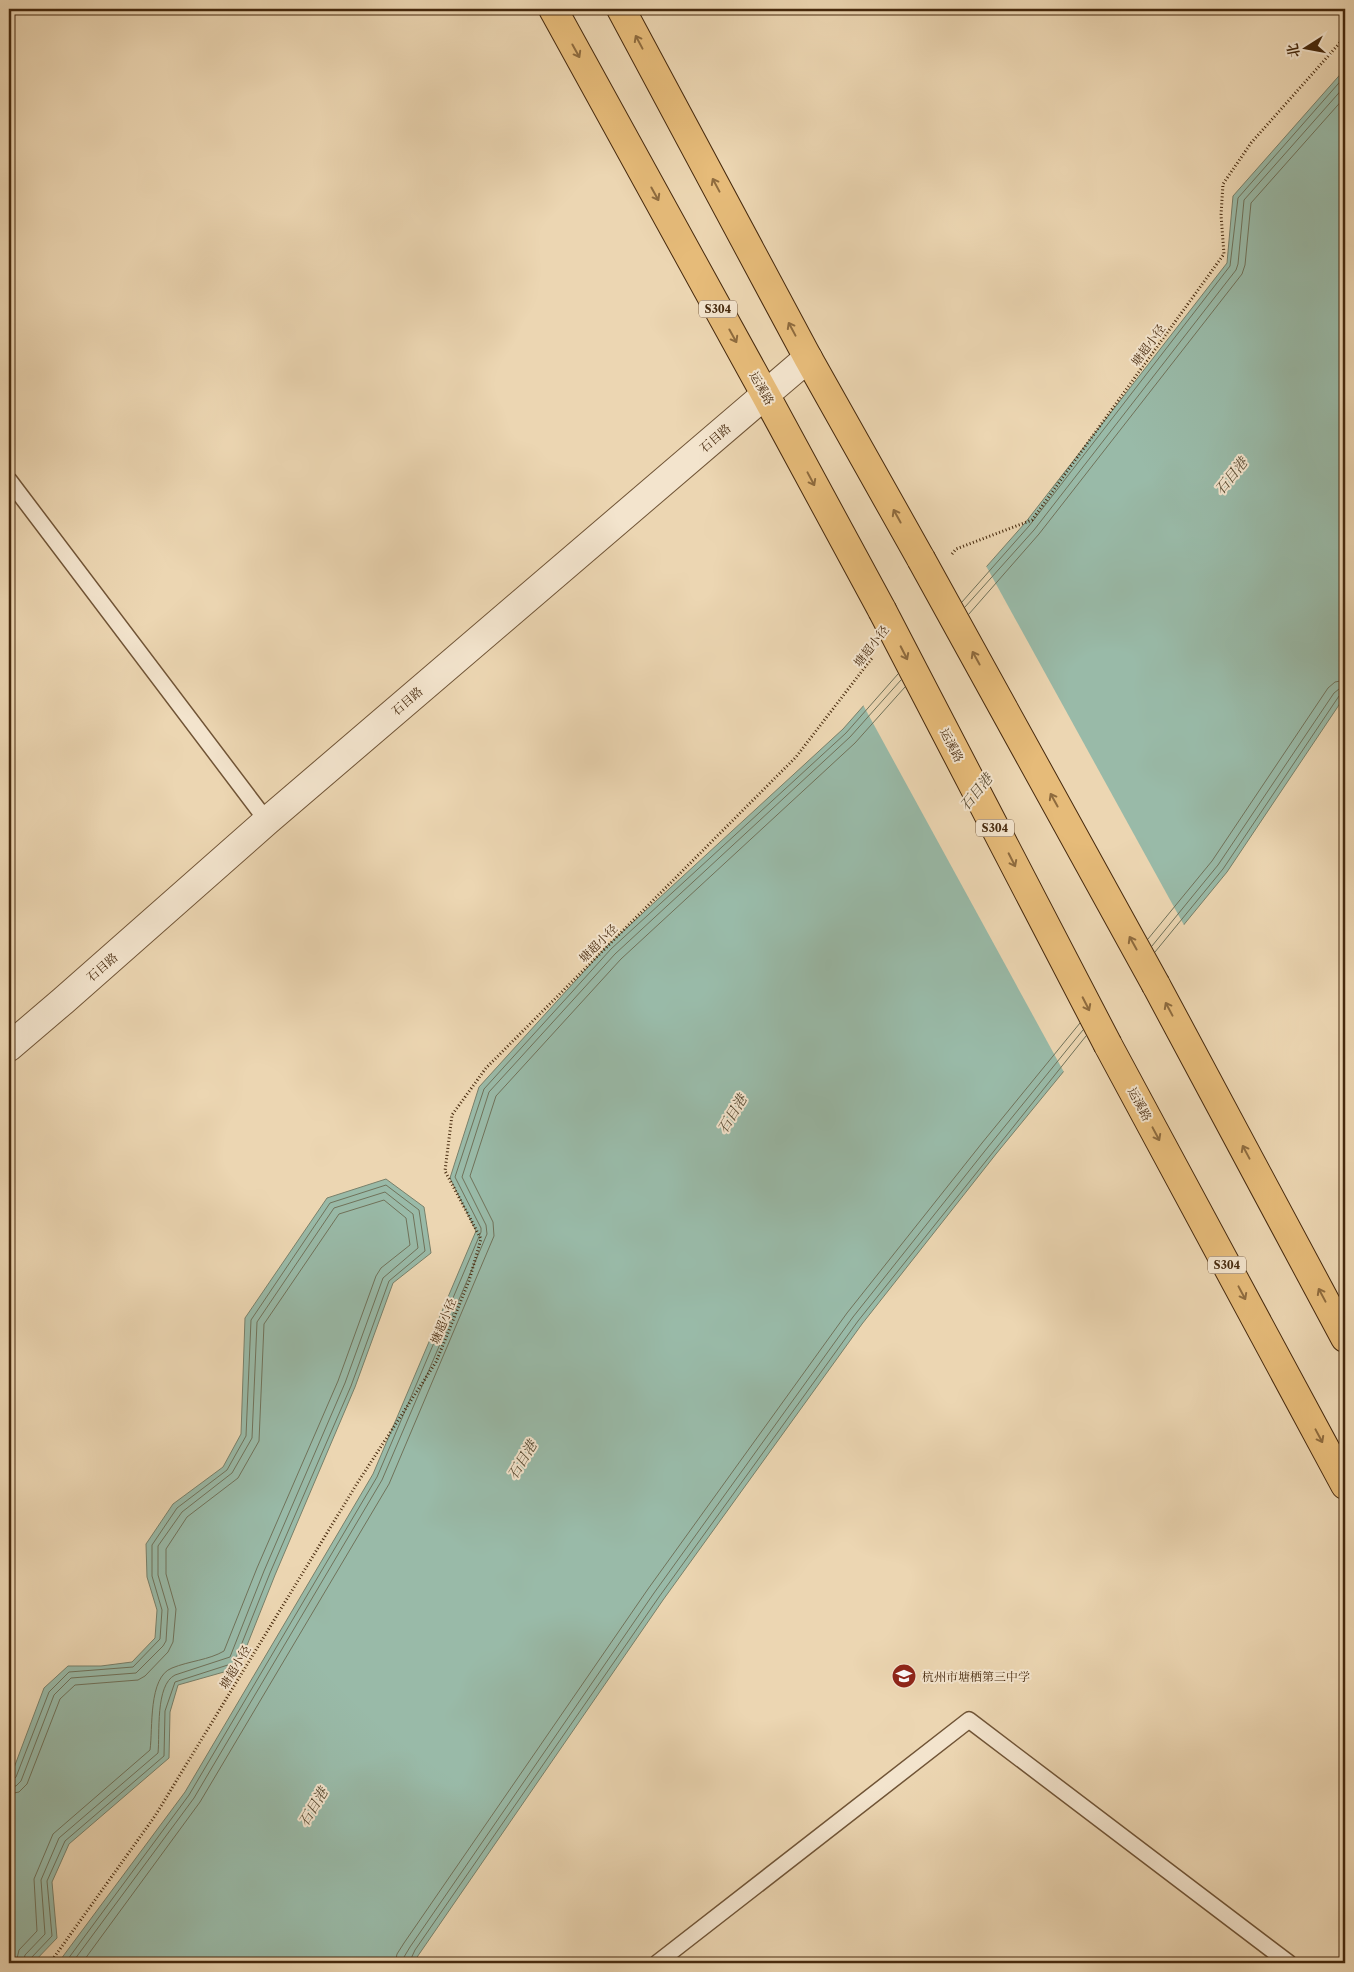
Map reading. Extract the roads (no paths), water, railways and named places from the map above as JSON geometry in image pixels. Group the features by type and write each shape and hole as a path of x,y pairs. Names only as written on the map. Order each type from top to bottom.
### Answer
{"highway":[{"name":"运溪路","path":"553,9 882,610 1108,1045 1345,1485"},
{"path":"621,9 808,358 1156,985 1345,1338"}],"street":[{"name":"石目路","path":"9,1047 63,1002 267,821 808,358"}],"lane":[{"path":"9,480 267,821"},
{"path":"657,1963 969,1720 1289,1963"}],"water":[{"name":"石目港","path":"1345,69 1345,696 1227,872 996,1154 862,1324 663,1600 413,1963 58,1963 185,1792 373,1474 476,1231 450,1178 479,1087 607,946 843,729 1025,523 1227,263 1233,196"},
{"path":"386,1179 424,1207 431,1253 393,1283 355,1387 275,1575 238,1668 178,1685 170,1712 169,1758 69,1844 52,1882 57,1938 33,1963 9,1963 9,1781 44,1688 68,1666 101,1666 132,1662 155,1638 157,1610 147,1577 146,1544 173,1504 223,1467 241,1434 245,1318 327,1198"}],"place":[{"name":"杭州市塘栖第三中学","path":"904,1676"}]}
